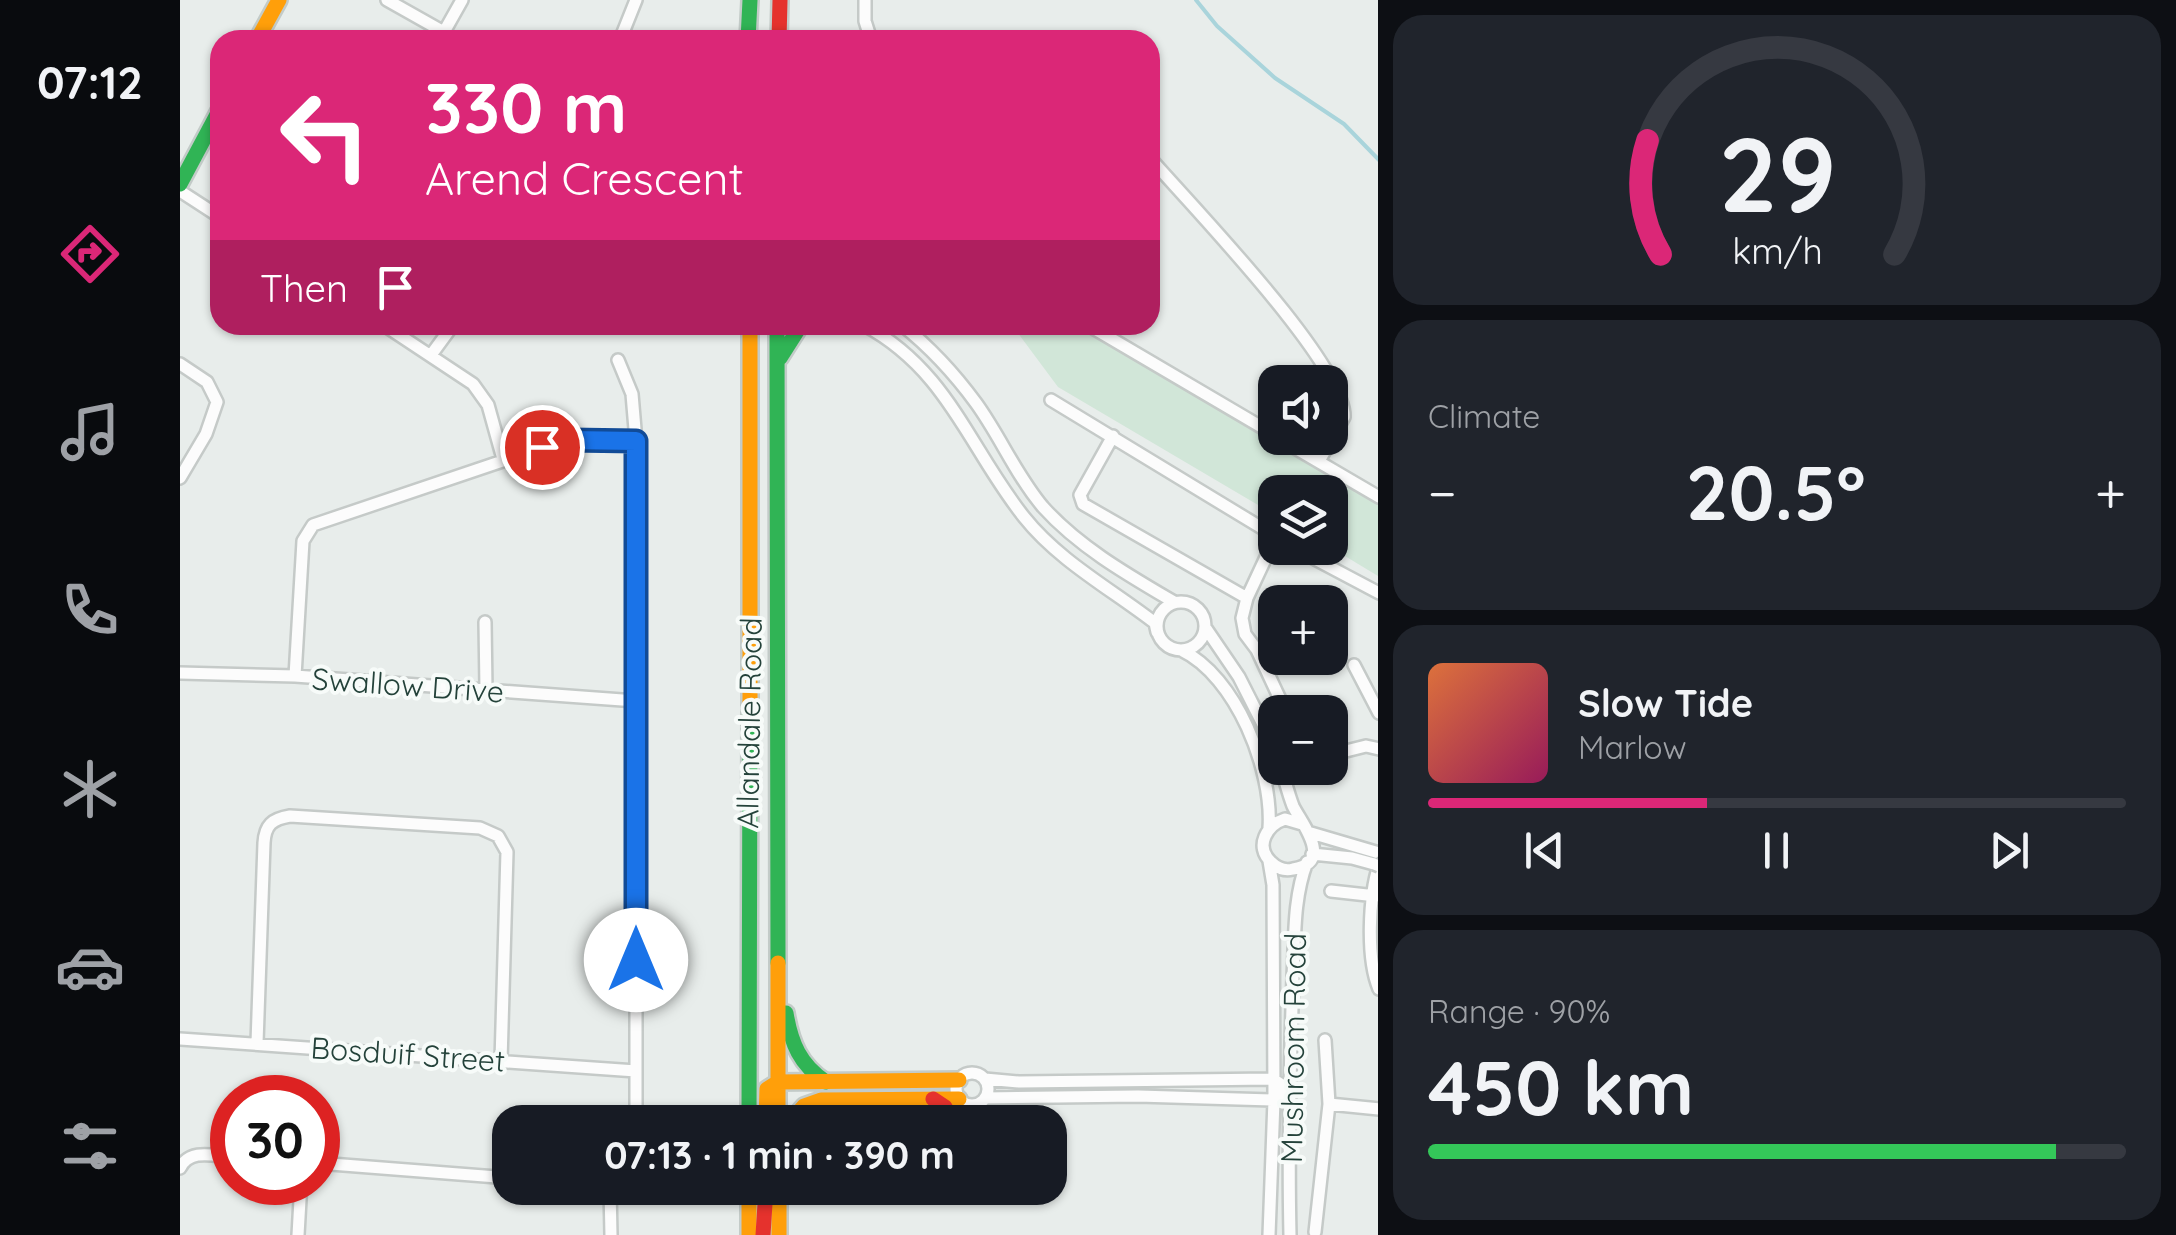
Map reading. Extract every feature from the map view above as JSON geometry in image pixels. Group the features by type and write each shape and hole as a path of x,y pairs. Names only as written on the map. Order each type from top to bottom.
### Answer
{"main road":[{"path":"262,30 279,0"},
{"path":"748,30 750,0"},
{"path":"779,30 780,0"},
{"path":"180,184 210,128"},
{"name":"Allandale Road","path":"749,335 750,1105"},
{"name":"Allandale Road","path":"777,335 778,1105"},
{"path":"778,362 795,335"},
{"path":"777,968 795,1052 810,1071 827,1082"},
{"path":"767,1105 767,1089 778,1082 959,1080"},
{"path":"807,1105 821,1100 958,1098"},
{"path":"933,1099 942,1105"},
{"path":"749,1205 749,1235"},
{"path":"764,1235 765,1205"},
{"path":"779,1205 779,1235"}],"street":[{"path":"386,0 440,30"},
{"path":"445,30 462,0"},
{"path":"624,30 636,0"},
{"path":"866,0 868,30"},
{"path":"1160,169 1287,314 1340,394 1344,417 1319,461"},
{"path":"180,192 210,211"},
{"path":"400,335 465,377 480,392 488,405 504,459"},
{"path":"431,355 446,335"},
{"path":"881,335 896,344 938,385 1006,494 1038,533 1072,563 1155,623 1168,646 1198,658 1211,671 1243,722 1269,792 1269,828 1263,845 1269,861 1285,870 1297,868 1309,858 1378,862"},
{"path":"914,335 935,352 978,405 1044,508 1108,561 1174,602 1193,604 1258,714"},
{"path":"1105,335 1258,425"},
{"path":"618,360 632,394 636,441 636,1105"},
{"path":"180,364 212,387 217,402 214,416 180,478"},
{"path":"1051,400 1258,526"},
{"path":"1113,436 1080,495 1083,504 1247,598"},
{"path":"295,676 303,541 307,530 324,519 570,440 636,441"},
{"path":"1309,455 1378,496"},
{"path":"1262,565 1242,618 1245,634 1278,695"},
{"path":"1326,565 1378,593"},
{"path":"1157,632 1160,614 1174,602"},
{"path":"485,622 486,689"},
{"path":"1181,650 1198,643 1205,626"},
{"path":"1354,665 1378,713"},
{"name":"Swallow Drive","path":"180,673 295,676 636,701"},
{"path":"1348,750 1366,746 1378,749"},
{"path":"1288,785 1307,828 1309,858"},
{"path":"256,1043 264,834 272,822 290,816 480,828 498,836 507,852 501,1061"},
{"path":"1269,828 1285,820 1378,862"},
{"name":"Mushroom Road","path":"1290,1235 1296,912 1301,876 1309,858"},
{"name":"Mushroom Road","path":"1268,1235 1274,1100 1274,911 1269,861"},
{"path":"1378,862 1373,956 1378,988"},
{"path":"1331,891 1375,895"},
{"name":"Bosduif Street","path":"180,1039 636,1071"},
{"path":"1315,1232 1329,1104 1324,1040"},
{"path":"972,1073 985,1079 1019,1082 1273,1079 1290,1090 1274,1100 1138,1096 985,1098 971,1104 958,1098 959,1080 972,1073"},
{"path":"985,1079 985,1098"},
{"path":"1329,1104 1378,1109"},
{"path":"182,1164 197,1154 210,1155"},
{"path":"340,1166 492,1177"},
{"path":"298,1235 300,1205"},
{"path":"610,1205 611,1235"}],"green space":[{"path":"1019,335 1105,335 1258,426 1258,455 1307,455 1341,475 1258,475 1258,505 1058,387"},
{"path":"1348,479 1378,497 1378,576 1348,558"}],"waterway":[{"path":"1196,0 1217,26 1275,78 1344,124 1378,159"}],"traffic: fast":[{"path":"748,30 750,0"},
{"path":"180,184 210,128"},
{"path":"777,335 778,963"},
{"path":"780,358 795,335"},
{"path":"749,1105 750,707"},
{"path":"786,1013 798,1052 826,1082"}],"traffic: slow":[{"path":"262,30 279,0"},
{"path":"750,335 750,707"},
{"path":"778,963 778,1105"},
{"path":"767,1105 767,1089 778,1082 959,1080"},
{"path":"807,1105 821,1100 959,1099"},
{"path":"749,1205 749,1235"},
{"path":"779,1205 779,1235"}],"traffic: jam":[{"path":"779,30 780,0"},
{"path":"933,1099 942,1105"},
{"path":"763,1235 765,1205"}],"route":[{"path":"542,447 570,440 636,441 636,960"}]}
